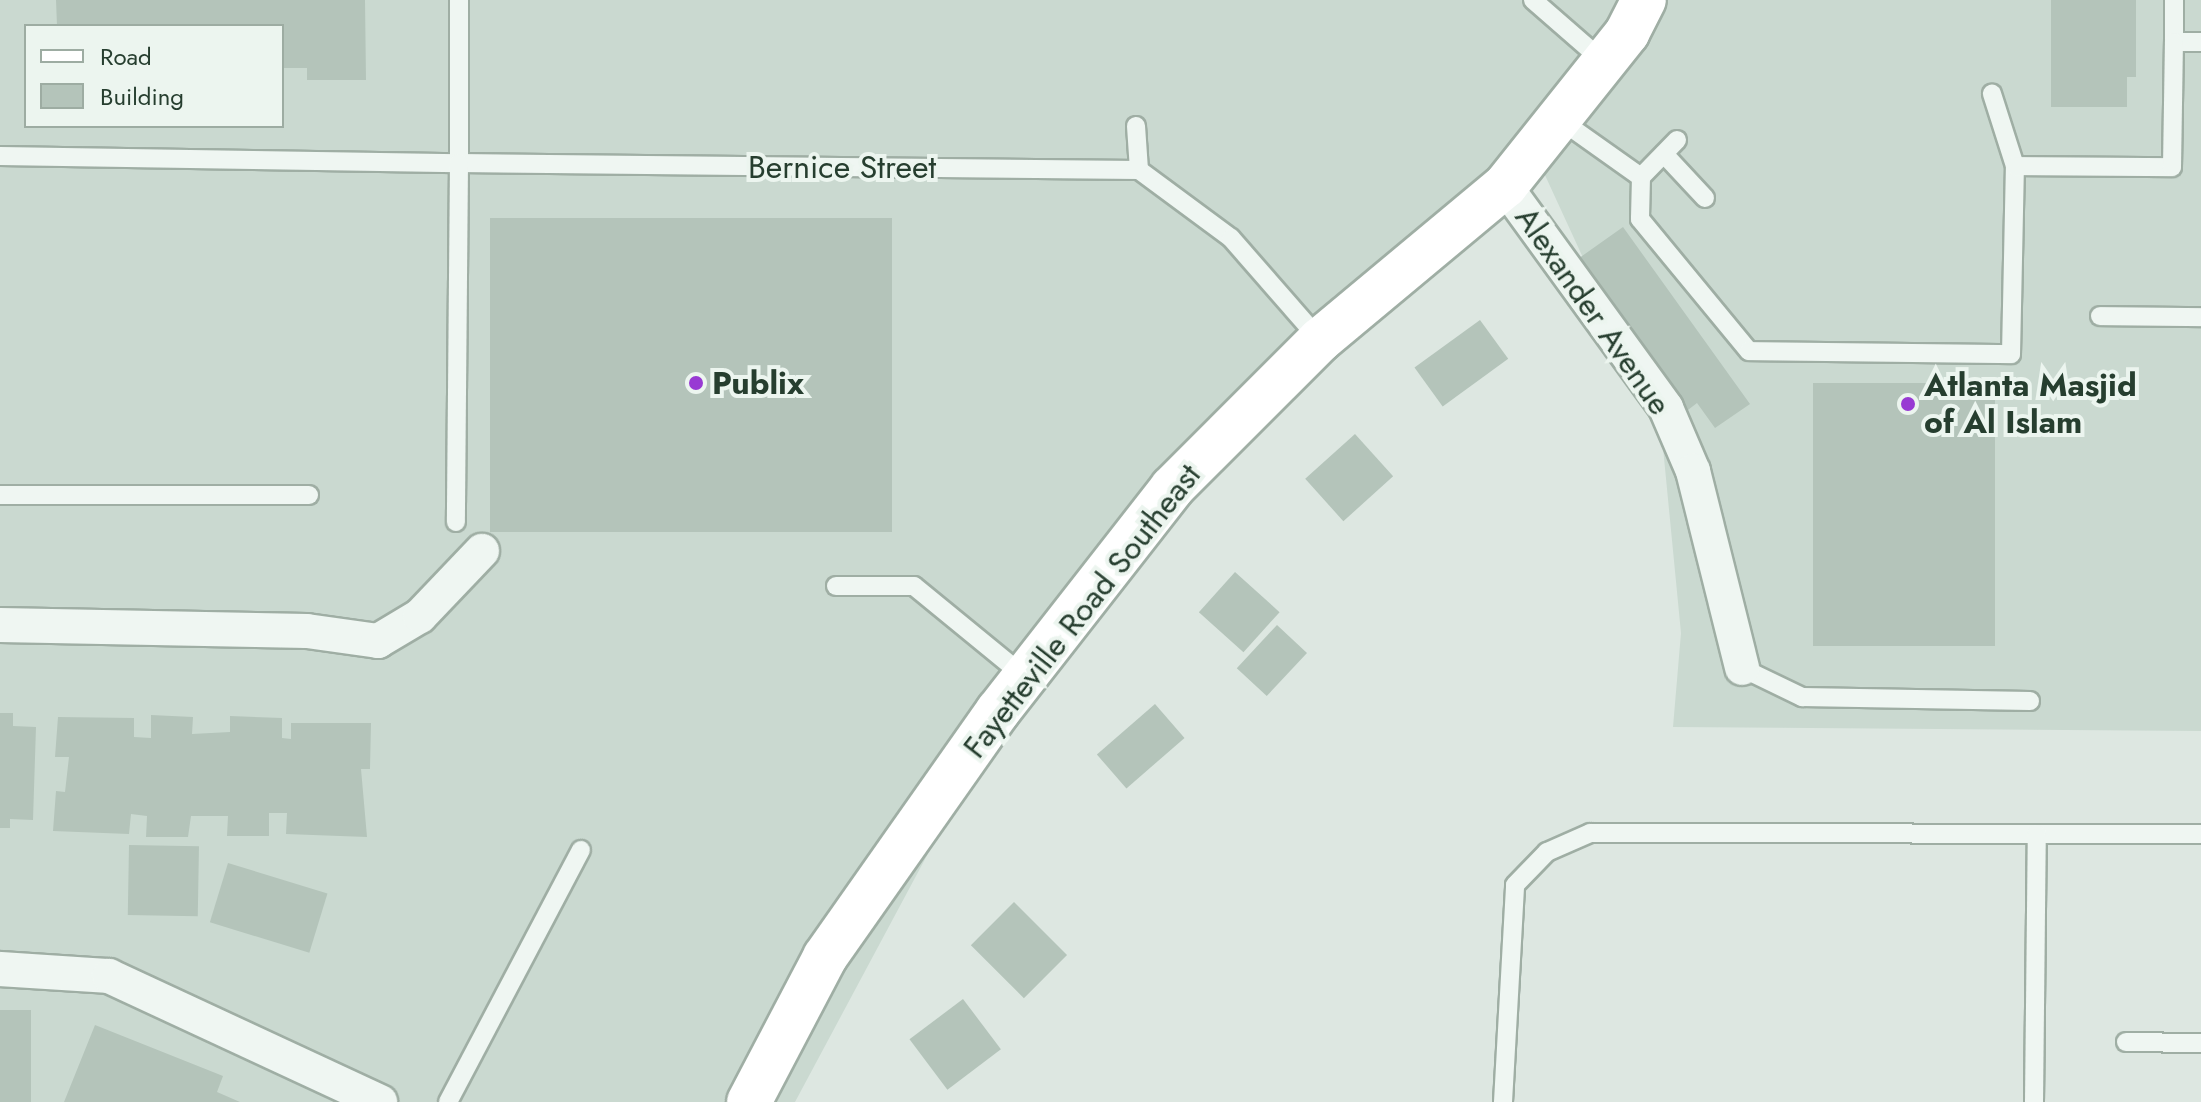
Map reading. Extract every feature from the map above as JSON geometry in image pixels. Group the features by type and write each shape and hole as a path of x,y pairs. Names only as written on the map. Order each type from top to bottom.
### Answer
{"street":[{"name":"Fayetteville Road Southeast","path":"749,1102 825,957 1025,677 1172,488 1320,340 1505,186 1604,62 1644,0"},
{"name":"Alexander Avenue","path":"1505,186 1666,408 1693,471 1742,668"},
{"path":"0,625 307,631 378,641 420,616 482,551"},
{"path":"0,969 109,976 380,1102"}],"lane":[{"path":"456,522 459,0"},
{"path":"1533,0 1604,62"},
{"path":"2015,166 2172,167 2174,0"},
{"path":"2174,42 2201,42"},
{"path":"1705,198 1671,147 1641,177 1640,219 1749,351 2011,354 2015,166 1992,94"},
{"path":"1559,119 1641,177"},
{"path":"1136,126 1139,170 1231,238 1320,340"},
{"name":"Bernice Street","path":"0,156 1139,170"},
{"path":"2100,316 2201,317"},
{"path":"0,495 309,495"},
{"path":"836,586 914,586 1025,677"},
{"path":"1742,668 1802,697 2030,701"},
{"path":"1503,1102 1515,885 1547,852 1590,833 2201,834"},
{"path":"2034,1102 2037,834"},
{"path":"448,1102 581,850"},
{"path":"2126,1042 2201,1043"}],"shaded area":[{"path":"0,0 2201,0 2201,731 1673,727 1681,633 1661,427 1538,160 1334,296 1007,706 795,1102 0,1102"}],"building":[{"path":"56,0 365,0 366,80 307,80 307,68 284,68 284,24 57,24"},
{"path":"2051,0 2136,0 2136,77 2127,77 2127,107 2051,107"},
{"path":"490,218 892,218 892,532 490,532"},
{"path":"1623,227 1750,404 1715,428 1697,403 1684,413 1575,261"},
{"path":"1480,320 1508,359 1443,406 1414,368"},
{"path":"1813,383 1995,383 1995,646 1813,646"},
{"path":"1355,434 1393,476 1343,521 1305,479"},
{"path":"1235,572 1280,612 1243,652 1199,612"},
{"path":"1277,625 1307,653 1267,696 1237,668"},
{"path":"1155,704 1185,738 1126,788 1097,755"},
{"path":"0,713 13,713 13,726 36,727 33,820 10,819 10,828 0,828"},
{"path":"151,715 193,717 192,734 230,732 230,716 282,718 282,738 291,739 291,723 371,723 370,769 361,769 367,837 286,834 287,813 269,813 269,836 227,836 228,816 191,816 188,837 146,837 147,816 131,814 129,834 53,831 56,791 65,792 69,757 55,757 58,717 134,718 134,737 151,738"},
{"path":"129,845 199,846 198,916 128,915"},
{"path":"228,863 327,893 309,953 210,922"},
{"path":"1014,902 1067,955 1024,998 971,945"},
{"path":"963,999 1001,1049 947,1090 909,1039"},
{"path":"0,1010 31,1010 31,1102 0,1102"},
{"path":"95,1025 223,1076 217,1092 240,1102 64,1102"}],"place":[{"name":"Publix","path":"696,383"},
{"name":"Atlanta Masjid of Al Islam","path":"1908,404"}]}
